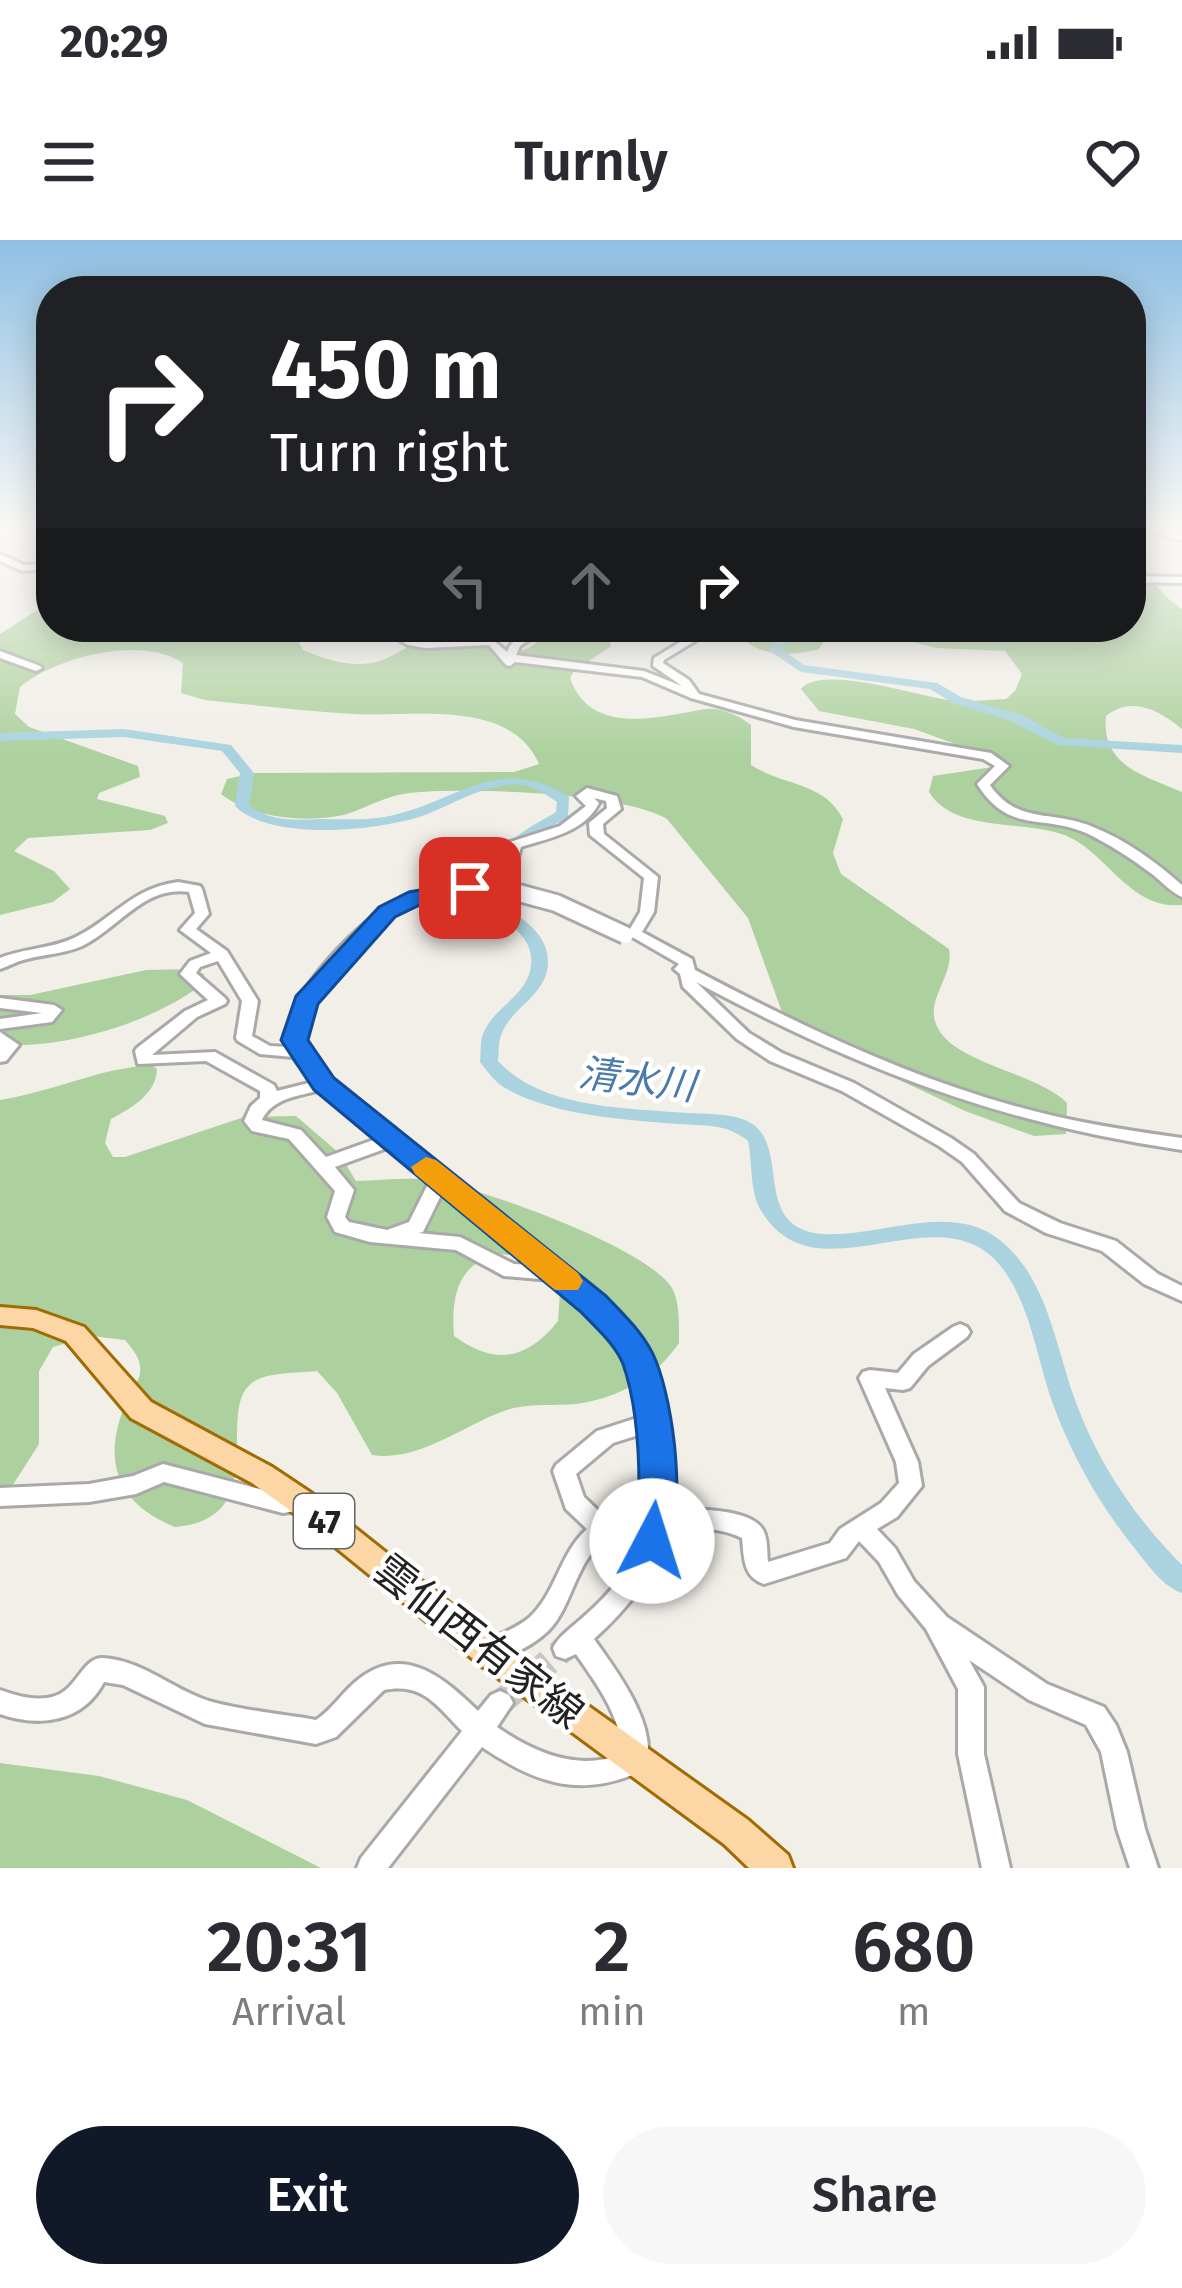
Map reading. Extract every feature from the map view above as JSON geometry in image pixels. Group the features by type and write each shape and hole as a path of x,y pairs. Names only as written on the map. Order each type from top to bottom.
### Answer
{"main road":[{"name":"雲仙西有家線","path":"0,1316 36,1319 75,1334 140,1410 262,1474 301,1502 489,1653 736,1832 775,1868"}],"street":[{"path":"413,642 436,648 492,642 505,661 529,660"},
{"path":"520,642 510,649 510,658 644,674 695,696 857,737 898,739 987,756 1003,766 983,784 1000,803 1028,820 1088,829 1157,868 1182,893"},
{"path":"690,642 657,664 685,682 695,696"},
{"path":"0,654 36,668"},
{"path":"498,895 509,895 506,878 515,845 565,829 592,808 593,803 582,796 597,791 615,804 596,823 598,835 650,877 647,912 634,934 687,962 688,984 743,1036 945,1142 968,1157 1012,1207 1053,1228 1109,1246 1151,1279 1182,1294"},
{"path":"0,964 30,950 79,943 121,907 177,885 195,889 202,914 187,930 222,954 250,1001 244,1038 266,1051 298,1052"},
{"path":"0,1702 32,1711 72,1706 89,1691 98,1670 125,1674 205,1712 316,1732 333,1726 353,1697 388,1678 404,1676 434,1688 474,1732 545,1768 602,1772 635,1761 632,1733 616,1694 572,1643 609,1611 633,1580 652,1541 657,1520 652,1422 639,1362 622,1334 556,1273 324,1084 294,1040 298,1016 338,962 387,912 436,892 487,888 536,894 857,1055 964,1098 1114,1134 1182,1144"},
{"path":"222,954 195,964 188,974 194,984 219,996 219,1001 159,1036 142,1057 209,1055 254,1076 268,1089 269,1099"},
{"path":"0,1003 54,1010 46,1019 0,1024"},
{"path":"0,1036 11,1045 0,1057"},
{"path":"324,1084 269,1099 253,1121 258,1127 295,1134 345,1190 336,1222 359,1230 460,1244 511,1271 556,1273"},
{"path":"323,1166 392,1140"},
{"path":"359,1230 399,1232 416,1227 440,1178"},
{"path":"489,1653 537,1627 562,1593 589,1538 603,1530 657,1520 747,1527 756,1540 756,1565 764,1574 830,1556 890,1510 910,1486 907,1462 871,1378 903,1382 921,1360 960,1332"},
{"path":"603,1530 574,1502 564,1471 605,1437 652,1422"},
{"path":"0,1497 89,1493 136,1485 163,1473 283,1504 301,1502"},
{"path":"862,1529 938,1625 970,1687 971,1754 996,1868"},
{"path":"938,1625 1038,1692 1095,1716 1127,1787 1125,1821 1144,1868"},
{"path":"371,1868 500,1703"}],"green space":[{"path":"1146,603 1174,603 1182,609 1182,729 1155,711 1136,706 1106,716 1106,733 1110,747 1128,766 1182,792 1182,905 1164,904 1135,891 1071,838 956,815 929,792 933,776 999,766 991,757 914,729 819,711 801,689 812,682 848,680 970,701 1006,699 1015,691 1022,674 1005,651 912,642 1146,642"},
{"path":"36,611 36,642 299,642 303,650 354,664 385,659 416,642 498,642 499,649 514,652 536,642 610,642 611,646 570,678 580,697 610,716 649,718 712,709 751,725 751,765 826,798 843,819 833,853 841,874 949,949 934,1012 943,1035 974,1057 1036,1083 1067,1103 1066,1134 1034,1136 965,1111 809,1037 782,1012 748,918 667,819 645,810 580,797 433,791 401,794 347,814 299,818 264,814 221,794 227,779 254,773 514,772 539,764 525,743 506,728 482,720 456,715 335,713 205,700 181,693 183,663 145,651 99,653 55,667 20,687 15,714 29,727 138,766 140,777 99,793 97,799 165,816 168,823 150,830 28,838 14,851 54,871 70,889 53,902 0,915 0,634"},
{"path":"824,642 819,649 782,654 749,644"},
{"path":"192,969 204,974 201,985 132,1022 50,1043 0,1044 0,995 30,995 146,970"},
{"path":"152,1065 157,1069 156,1078 141,1100 111,1119 105,1143 113,1157 244,1117 296,1116 339,1153 356,1181 412,1179 453,1185 522,1206 631,1255 672,1288 679,1343 651,1373 615,1394 577,1404 514,1408 423,1448 389,1456 372,1455 337,1393 317,1371 261,1378 246,1389 239,1408 234,1481 225,1503 207,1519 175,1527 138,1505 126,1491 115,1458 120,1419 139,1376 138,1359 125,1340 92,1336 53,1347 39,1371 39,1444 9,1491 0,1495 0,1100","holes":["497,1254 524,1256 551,1268 560,1292 558,1321 534,1344 510,1354 483,1352 454,1336 456,1296 465,1274"]},
{"path":"0,1763 99,1776 187,1800 321,1868 0,1868"}],"waterway":[{"path":"781,642 774,650 801,668 933,686 957,700 1016,718 1062,742 1182,749"},
{"name":"清水川","path":"0,737 124,733 226,748 247,773 242,806 267,821 284,824 397,819 503,782 524,781 564,800 563,814 508,849 490,874 490,889 498,905 530,933 540,964 532,986 492,1034 489,1062 507,1082 541,1097 633,1114 739,1124 757,1138 770,1209 788,1231 813,1241 843,1242 940,1229 968,1232 992,1244 1031,1300 1066,1408 1088,1456 1130,1523 1182,1582"}],"tunnel":[{"path":"500,1703 565,1648"}],"slow traffic":[{"path":"426,1167 566,1281"}],"route":[{"path":"470,888 417,897 387,912 305,1002 294,1040 324,1084 593,1304 622,1334 639,1362 652,1422 658,1490 652,1541"}]}
